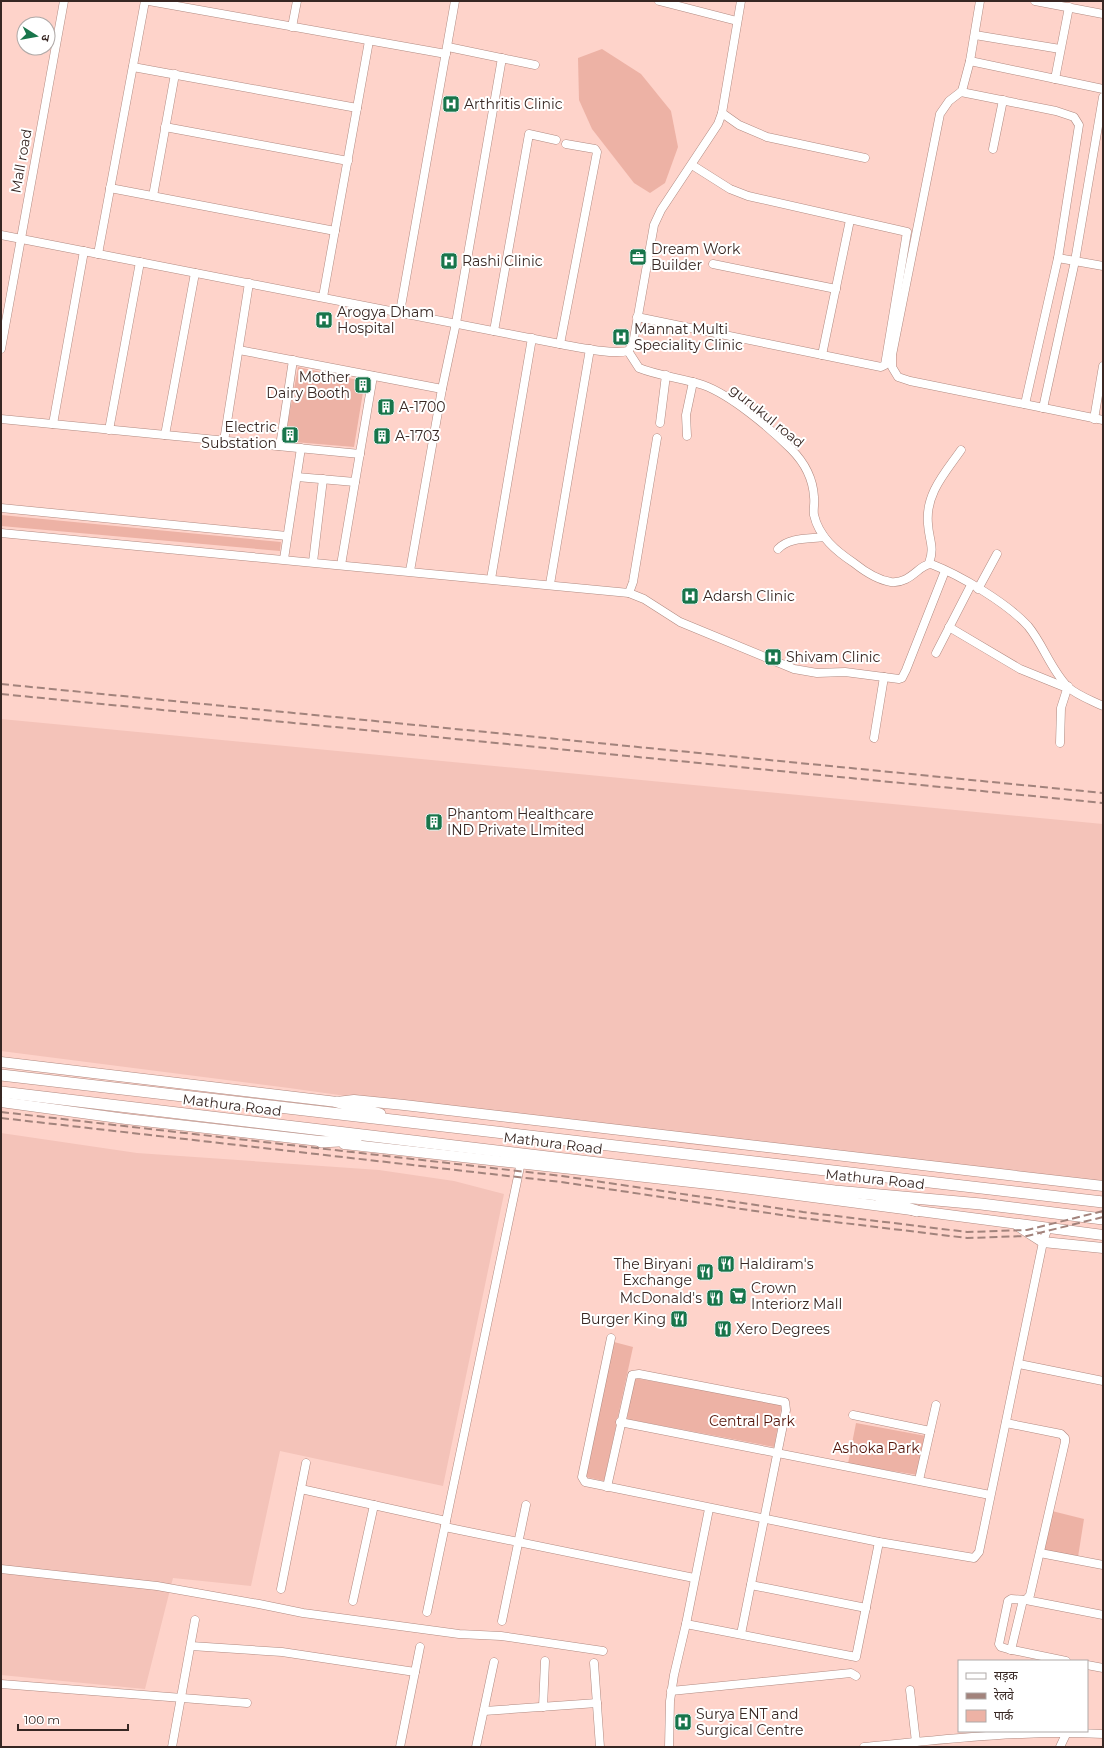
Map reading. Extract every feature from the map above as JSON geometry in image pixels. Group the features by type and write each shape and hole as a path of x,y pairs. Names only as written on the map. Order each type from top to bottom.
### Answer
{"highway":[{"name":"Mathura Road","path":"1,1075 1103,1202"},
{"name":"Mathura Road","path":"1,1092 862,1193 981,1204 1103,1219"},
{"path":"337,1102 406,1122"},
{"path":"321,1142 385,1138"},
{"path":"862,1193 917,1212"}],"main road":[{"path":"1,1056 71,1071"},
{"path":"1,1062 337,1102 354,1100 404,1105 1103,1186"},
{"path":"4,1103 132,1120 321,1142 521,1162 741,1188 1103,1235"},
{"path":"1015,1223 1043,1242 1103,1248"}],"street":[{"name":"Mall road","path":"1,349 64,1"},
{"path":"98,254 145,1"},
{"path":"149,1 369,40 502,58 535,65"},
{"path":"292,27 297,1"},
{"path":"400,312 455,1"},
{"path":"659,1 684,4 737,21"},
{"path":"1,235 560,344 590,349 622,352 628,351 633,344 654,225 661,210 711,137 722,113 741,1"},
{"path":"980,1 970,61 961,92 949,101 940,114 892,355 892,367 898,377 910,381 1103,420"},
{"path":"1035,1 1103,14"},
{"path":"1054,79 1069,7"},
{"path":"975,35 1060,48"},
{"path":"323,297 369,40"},
{"path":"410,571 442,389 456,323 502,58"},
{"path":"970,61 1103,89"},
{"path":"133,67 357,108"},
{"path":"153,196 175,74"},
{"path":"961,92 1056,111 1074,118 1079,125 1058,258 1025,404"},
{"path":"1043,408 1075,261 1103,97"},
{"path":"993,149 1003,100"},
{"path":"722,113 739,124 766,137 865,158"},
{"path":"165,127 348,161"},
{"path":"494,331 529,134 556,140"},
{"path":"560,344 597,152 595,149 566,144"},
{"path":"637,317 880,367 885,364 908,234 906,232 739,193 692,165"},
{"path":"110,188 335,231"},
{"path":"822,355 850,220"},
{"path":"53,424 84,251"},
{"path":"1058,258 1103,266"},
{"path":"109,430 140,262"},
{"path":"713,264 836,289"},
{"path":"165,435 196,273"},
{"path":"224,441 249,283"},
{"path":"491,579 532,338"},
{"path":"550,584 590,349"},
{"path":"238,350 442,389"},
{"name":"gurukul road","path":"628,351 639,368 693,382 711,388 727,397 776,436 800,459 813,486 815,517 824,537 838,551 857,566 885,581 893,582 908,579 929,563"},
{"path":"280,446 293,360"},
{"path":"1094,419 1103,366"},
{"path":"660,423 666,375"},
{"path":"341,565 373,376"},
{"path":"687,436 686,415 693,382"},
{"path":"1,419 360,454"},
{"path":"629,593 633,582 657,438"},
{"path":"284,560 301,448"},
{"path":"961,450 932,494 928,524 933,550 929,563 1002,603 1028,627 1067,687 1060,714 1060,743"},
{"path":"297,477 355,482"},
{"path":"313,562 323,479"},
{"path":"1,508 287,536"},
{"path":"1,533 550,584 629,593 644,599 680,622 794,668 817,673 845,672 899,679 902,678 906,670 944,571"},
{"path":"778,549 786,543 824,537"},
{"path":"936,653 949,627 997,554"},
{"path":"949,627 1020,669 1067,687 1103,706"},
{"path":"874,738 884,677"},
{"path":"427,1612 521,1162"},
{"path":"611,1338 582,1477 582,1479 588,1483 606,1488 765,1520 879,1542 974,1558 979,1552 1043,1242 1048,1227"},
{"path":"1019,1364 1103,1381"},
{"path":"606,1488 630,1378 634,1374 782,1400 785,1402 787,1407 741,1634"},
{"path":"919,1480 936,1405"},
{"path":"853,1415 930,1431"},
{"path":"620,1422 990,1495"},
{"path":"1006,1423 1061,1434 1065,1438 1030,1595 1025,1600 1011,1650"},
{"path":"281,1589 306,1463"},
{"path":"301,1489 374,1505 518,1542 694,1578"},
{"path":"353,1601 374,1505"},
{"path":"502,1621 526,1505"},
{"path":"669,1747 671,1691 686,1624 708,1508"},
{"path":"686,1624 856,1658 879,1542"},
{"path":"1040,1553 1103,1565"},
{"path":"1,1569 156,1586 303,1613 458,1634 501,1636 602,1651"},
{"path":"751,1585 866,1608"},
{"path":"1061,1660 1001,1647 999,1644 1006,1608 1010,1600 1025,1600 1103,1615"},
{"path":"172,1747 182,1699 195,1620"},
{"path":"191,1646 282,1652 415,1672"},
{"path":"400,1747 420,1648"},
{"path":"543,1707 544,1661"},
{"path":"476,1747 494,1662"},
{"path":"594,1664 600,1747"},
{"path":"1088,1665 1103,1668"},
{"path":"671,1691 851,1673 856,1676"},
{"path":"1,1684 247,1703"},
{"path":"910,1690 916,1742"},
{"path":"484,1711 597,1703"},
{"path":"1060,1747 1067,1732"},
{"path":"864,1747 1014,1733 1067,1732 1103,1734"}],"shaded area":[{"path":"1,719 1103,824 1103,1186 1089,1187 688,1144 289,1088 1,1051"},
{"path":"1,1133 137,1153 379,1170 454,1181 504,1194 443,1486 280,1451 251,1586 173,1578 145,1689 1,1675"}],"green space":[{"path":"602,49 641,74 671,111 678,147 665,183 650,193 634,183 592,129 579,100 578,58"},
{"path":"298,367 358,380 356,391 363,392 354,447 294,442 296,428 287,427"},
{"path":"1,515 281,542 280,551 1,526"},
{"path":"614,1342 633,1347 604,1481 586,1477"},
{"name":"Central Park","path":"634,1378 782,1404 774,1447 627,1419"},
{"name":"Ashoka Park","path":"856,1423 926,1436 918,1475 848,1464"},
{"path":"1052,1511 1084,1519 1078,1557 1044,1550"}],"railway":[{"path":"1,684 1103,793"},
{"path":"1,694 1103,803"},
{"path":"1,1112 562,1176 803,1212 967,1232 1027,1230 1103,1211"},
{"path":"1,1118 561,1182 802,1218 967,1238 1027,1236 1103,1217"}],"place":[{"name":"Arthritis Clinic","path":"451,104"},
{"name":"Dream Work Builder","path":"638,257"},
{"name":"Rashi Clinic","path":"449,261"},
{"name":"Arogya Dham Hospital","path":"324,320"},
{"name":"Mannat Multi Speciality Clinic","path":"621,337"},
{"name":"Mother Dairy Booth","path":"363,385"},
{"name":"A-1700","path":"386,407"},
{"name":"Electric Substation","path":"290,435"},
{"name":"A-1703","path":"382,436"},
{"name":"Adarsh Clinic","path":"690,596"},
{"name":"Shivam Clinic","path":"773,657"},
{"name":"Phantom Healthcare IND Private LImited","path":"434,822"},
{"name":"Haldiram's","path":"726,1264"},
{"name":"The Biryani Exchange","path":"705,1272"},
{"name":"Crown Interiorz Mall","path":"738,1296"},
{"name":"McDonald's","path":"715,1298"},
{"name":"Burger King","path":"679,1319"},
{"name":"Xero Degrees","path":"723,1329"},
{"name":"Surya ENT and Surgical Centre","path":"683,1722"}]}
